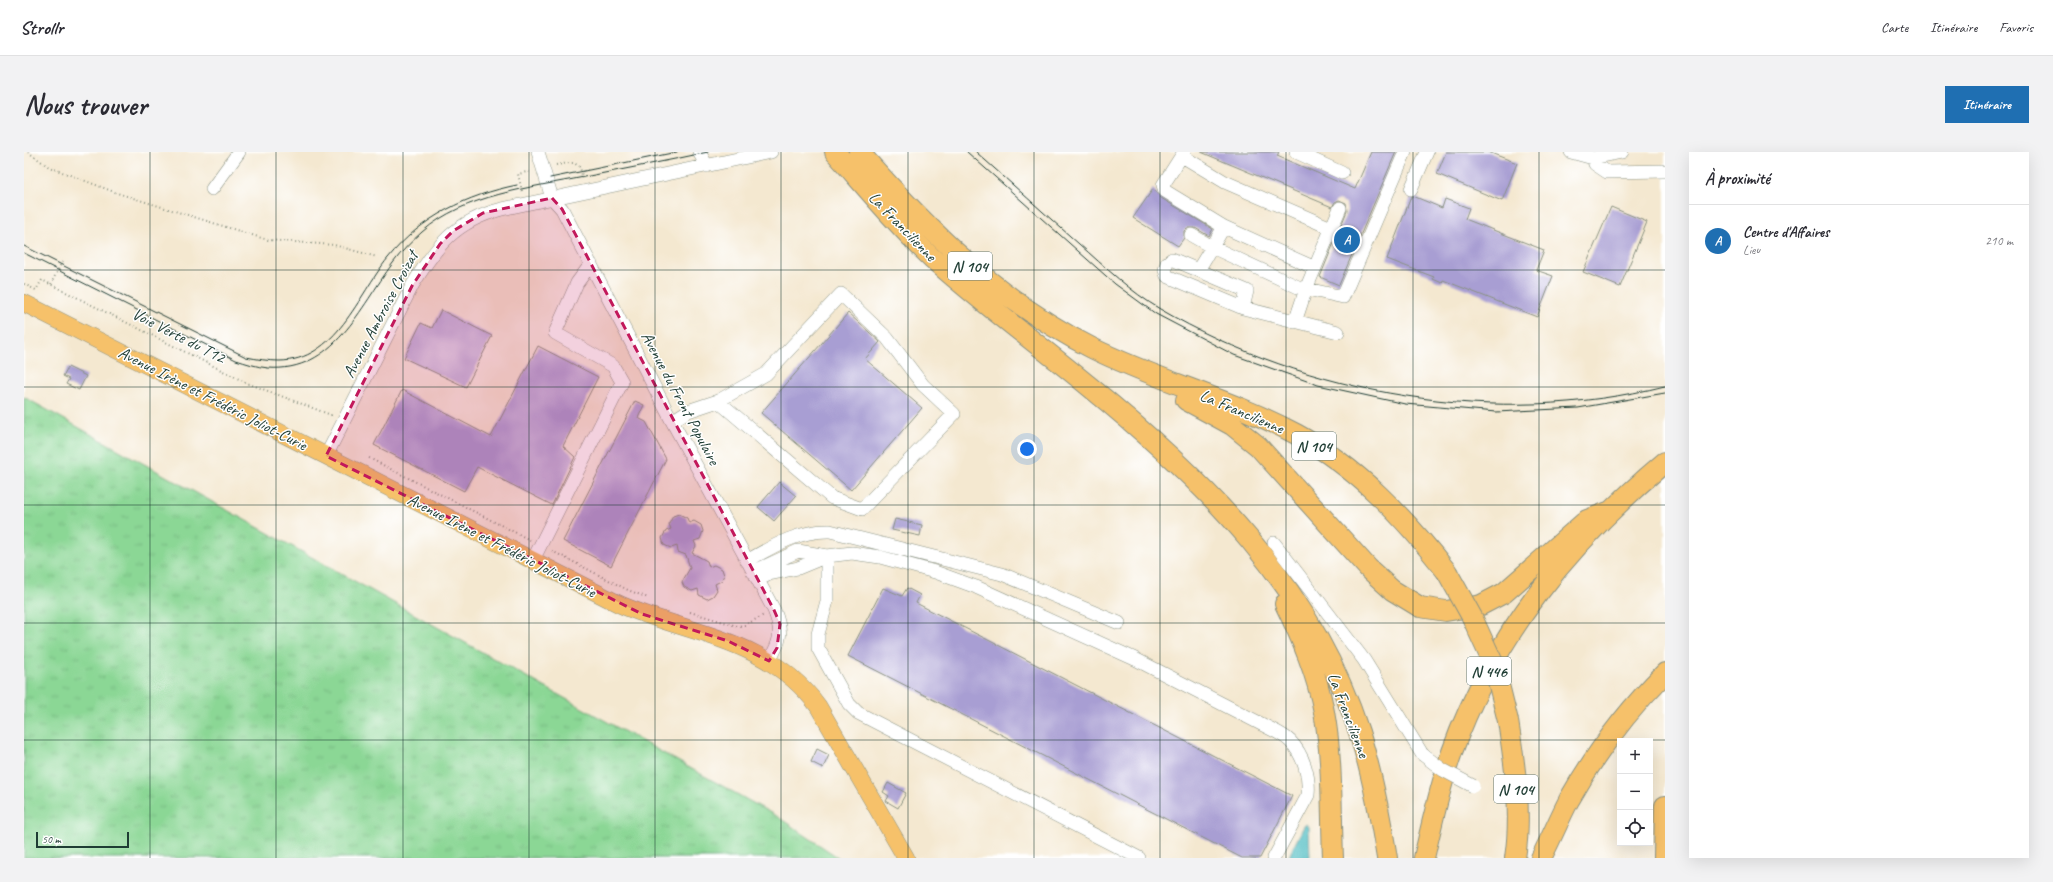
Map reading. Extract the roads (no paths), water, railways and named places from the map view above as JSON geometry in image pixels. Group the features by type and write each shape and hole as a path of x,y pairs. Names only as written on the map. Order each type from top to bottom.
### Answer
{"highway":[{"name":"La Francilienne","path":"852,158 934,233 995,286 1023,307 1078,340 1145,373 1165,378 1262,417 1297,435 1355,475 1392,506 1423,541 1447,572 1472,617 1494,665 1508,721 1517,793 1518,826 1515,858"},
{"name":"La Francilienne","path":"852,158 887,212 932,257 970,290 1092,388 1160,448 1268,548 1311,625 1344,692 1358,730 1369,768 1379,807 1387,858"},
{"path":"1145,373 1160,388 1207,410 1232,425 1258,446 1368,568 1392,590 1420,606 1446,611 1481,605 1504,593 1587,520 1608,512"},
{"name":"N 446","path":"1424,858 1452,753 1473,701 1507,637 1537,594 1573,548 1608,512 1665,462"},
{"path":"1268,548 1267,576 1283,601 1310,662 1324,711 1331,781 1333,858"},
{"path":"1541,858 1569,800 1593,761 1624,719 1665,673"},
{"path":"1664,858 1665,806"}],"main road":[{"name":"Avenue Irène et Frédéric Joliot-Curie","path":"24,303 326,456 537,553 642,614 728,641 769,661 793,678 818,706 906,858"}],"street":[{"path":"212,189 239,152"},
{"name":"Avenue du Front Populaire","path":"538,152 552,198 562,209 672,420 774,610 780,624 779,641 769,661"},
{"path":"699,152 707,166"},
{"name":"Avenue Ambroise Croizat","path":"326,456 412,286 440,244 453,231 483,213 771,152"},
{"path":"1296,152 1342,173"},
{"path":"1191,235 1212,247 1284,281 1306,289 1343,298 1405,152"},
{"path":"1411,189 1428,152"},
{"path":"1571,152 1593,158 1622,152"},
{"path":"1314,268 1224,227 1165,191 1163,185 1183,154 1225,182 1331,228"},
{"path":"1593,158 1595,164 1607,172 1665,171"},
{"path":"1295,322 1314,268 1340,208"},
{"path":"1198,270 1224,227"},
{"path":"1243,308 1246,291 1172,259 1167,263 1165,270 1167,276 1243,308 1338,332"},
{"path":"537,553 622,382 613,366 555,333 577,283 591,264"},
{"path":"672,420 688,411 718,400 766,374 841,294 887,338 923,385 954,414 862,509 832,498 718,400"},
{"path":"753,571 800,534 817,531 830,531 1002,574 1119,623"},
{"path":"1268,548 1364,660 1422,754 1443,770 1473,786"},
{"path":"753,571 798,551 827,556"},
{"path":"753,571 769,574 798,568 827,556 852,553 880,557 935,572 976,587 1135,659 1271,729 1289,740 1296,748 1307,772 1308,790 1308,795 1274,858"},
{"path":"827,556 827,601 818,634 818,648 849,704 858,714 1139,858"}],"water":[{"path":"1307,824 1309,827 1310,858 1288,858 1304,826"}],"tram line":[{"path":"550,178 677,152"},
{"path":"24,253 236,360 268,368 291,367 311,360 328,349 343,334 393,263 407,247 422,232 439,219 458,209 499,194 520,189 708,152"},
{"path":"967,152 1115,284 1156,314 1234,355 1318,385 1405,404 1496,412 1578,408 1665,393"},
{"path":"976,152 1108,270 1149,302 1218,339 1278,364 1341,383 1405,396 1471,403 1536,404 1601,398 1665,386"},
{"path":"24,246 246,357 279,361 299,358 316,350 331,338 344,323 388,258 415,231 446,210 463,202 498,189 517,185"}],"place":[{"name":"Centre d'Affaires","path":"1347,240"}]}
